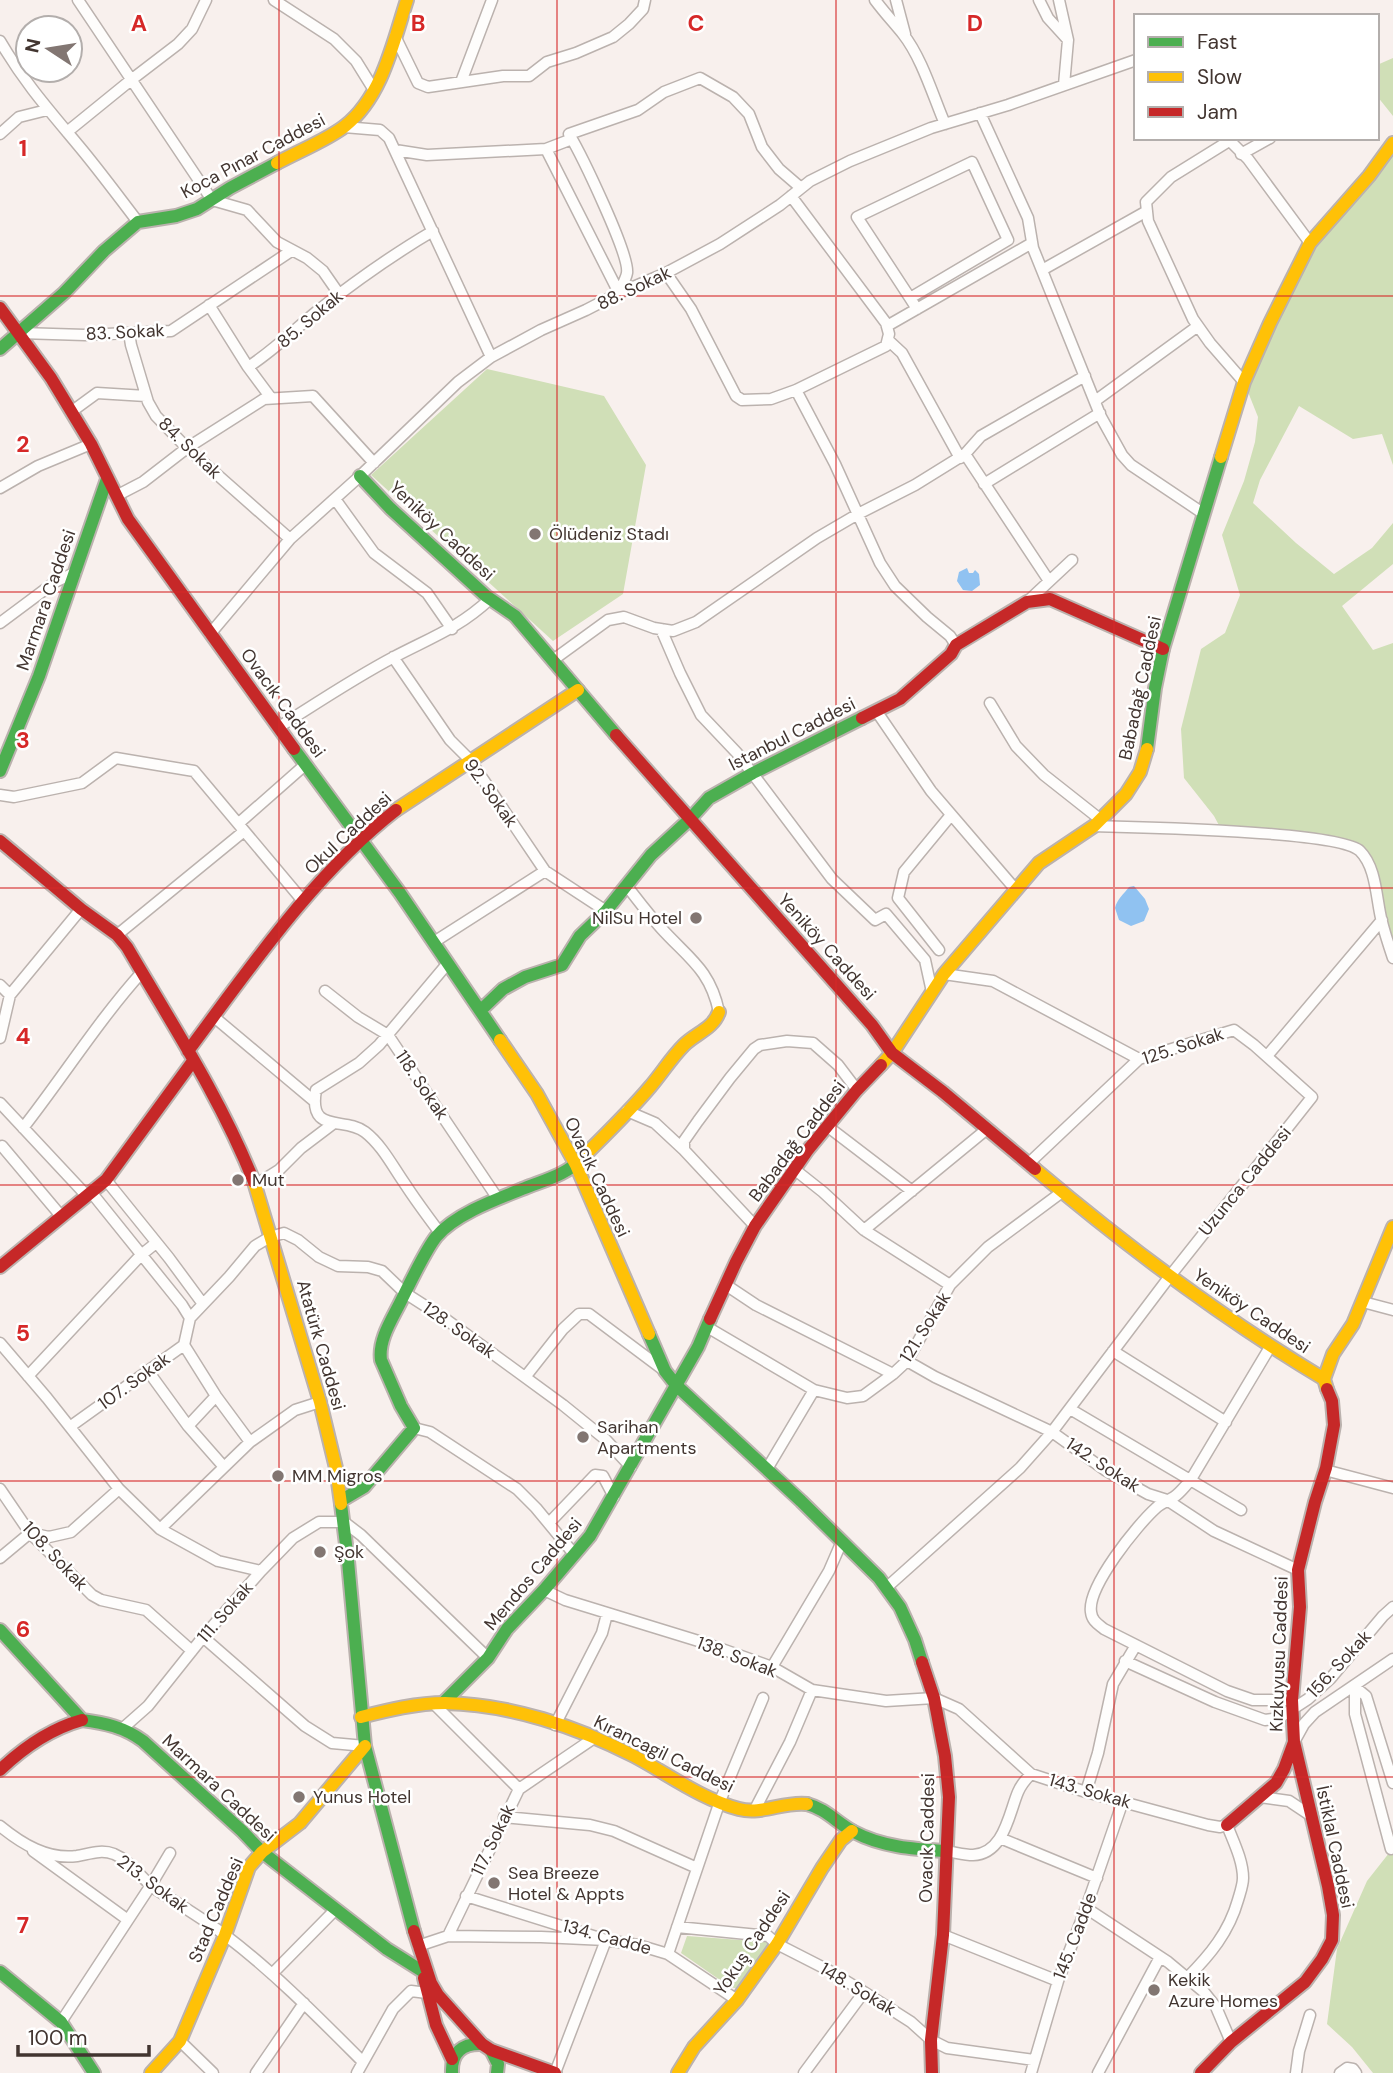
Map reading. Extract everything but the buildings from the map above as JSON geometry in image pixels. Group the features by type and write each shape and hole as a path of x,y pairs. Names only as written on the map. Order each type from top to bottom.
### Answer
{"street":[{"path":"78,0 212,200 247,210 277,242 307,258 323,271 339,294"},
{"path":"67,132 178,44 192,29 206,0"},
{"path":"274,0 334,39 356,61 374,90"},
{"name":"Koca Pınar Caddesi","path":"138,222 176,216 197,209 230,188 344,127 359,112 374,90 407,0"},
{"path":"461,82 492,0"},
{"path":"395,36 418,83 428,87 503,76 529,76 547,62 613,37 643,9 645,0"},
{"path":"875,0 907,42 945,124"},
{"path":"896,0 907,42"},
{"path":"1038,0 1048,18 1068,40"},
{"path":"1059,0 1068,40 1064,85"},
{"path":"0,41 18,72 138,222 104,251 64,293 0,349"},
{"name":"88. Sokak","path":"210,634 290,539 458,382 491,357 541,330 666,273 720,244 810,181 850,161 945,124 1134,61"},
{"path":"619,293 627,274 626,261 569,134 638,110 664,92 700,78 733,97 749,114 762,147 779,169 801,188"},
{"path":"0,134 19,117 47,110"},
{"path":"980,113 1028,218 1032,243 1095,401 1122,455 1131,465 1203,513"},
{"path":"344,127 380,130 389,138 491,357"},
{"path":"395,150 426,155 546,149 572,139"},
{"path":"1244,382 1198,326 1148,221 1146,202 1171,177 1228,140 1248,159 1310,243"},
{"path":"1241,154 1266,140"},
{"name":"Babadağ Caddesi","path":"676,1385 698,1347 755,1226 794,1169 857,1090 892,1053 944,974 1016,890 1040,863 1098,823 1126,794 1140,772 1147,752 1163,649 1244,382 1310,243 1369,176 1393,143"},
{"path":"546,149 619,293"},
{"path":"910,298 1008,240 972,162 857,217 917,309"},
{"path":"666,273 691,309 736,396 742,400 771,399 796,390 886,346 890,334 887,326 791,196"},
{"path":"1042,270 1147,211"},
{"name":"85. Sokak","path":"248,367 273,351 339,294 433,231"},
{"path":"887,326 1032,243"},
{"name":"83. Sokak","path":"20,333 45,335 171,331 291,251"},
{"path":"209,305 271,398"},
{"name":"Ovacık Caddesi","path":"0,308 51,378 91,444 128,519 434,942 537,1094 576,1165 665,1371 676,1385 879,1578 900,1607 915,1640 934,1698 945,1756 949,1797 943,1935 931,2040 932,2073"},
{"path":"1095,401 1198,326"},
{"name":"84. Sokak","path":"129,333 146,396 156,416 187,448 290,539"},
{"path":"888,341 902,353 963,456 1049,581"},
{"path":"553,660 608,620 624,617 673,631 696,622 807,545 963,456 981,436 1085,376"},
{"path":"796,390 835,464 880,563 895,586 950,636 956,645"},
{"path":"71,412 97,393 146,396"},
{"path":"116,496 143,482 187,448 264,398 313,397 374,463"},
{"path":"984,484 1100,413"},
{"path":"0,488 38,466 91,444"},
{"name":"Yeniköy Caddesi","path":"360,476 390,508 490,599 515,616 872,1025 892,1053 1170,1276 1270,1347 1324,1379"},
{"name":"Marmara Caddesi","path":"0,771 39,676 107,479"},
{"path":"335,499 374,553 427,593 452,629"},
{"path":"1027,602 1072,560"},
{"path":"0,623 55,582 76,572"},
{"path":"279,727 393,657 452,629 490,599"},
{"path":"1027,602 1050,599 1163,649"},
{"name":"Istanbul Caddesi","path":"481,1010 503,989 562,965 580,936 606,911 651,855 690,819 709,797 900,699 946,659 956,645 1027,602"},
{"path":"661,629 701,715 753,773 832,879 875,920 886,914 925,960 932,992"},
{"name":"92. Sokak","path":"393,657 450,740 470,760 545,870 606,911"},
{"name":"Okul Caddesi","path":"0,1267 106,1180 214,1017 255,961 338,861 394,811 579,690"},
{"path":"990,703 1016,746 1098,823 1335,841 1359,849 1368,862 1393,958"},
{"path":"877,712 931,791 1016,890"},
{"path":"0,795 14,797 82,783 116,758 194,771 303,901"},
{"path":"117,934 241,827 306,764"},
{"path":"939,950 898,898 904,872 951,815"},
{"name":"Atatürk Caddesi","path":"0,841 81,909 117,934 127,947 237,1140 255,1185 320,1402 336,1468 344,1522 365,1746 418,1946"},
{"path":"434,942 545,870"},
{"path":"574,1554 517,1489 430,1432 414,1428 401,1406 380,1352 386,1332 405,1293 440,1233 460,1218 498,1199 576,1165 651,1086 687,1042 716,1020 719,1012 716,996 701,968 660,927 626,885"},
{"path":"0,1038 10,995 81,909"},
{"path":"1267,1056 1381,920"},
{"path":"440,1233 376,1142 362,1129 322,1119 315,1111 314,1101 316,1090 359,1063 388,1035 448,963"},
{"path":"23,1128 116,1000 142,972"},
{"path":"944,974 993,981 1139,1059"},
{"path":"0,985 10,995"},
{"name":"118. Sokak","path":"325,991 358,1017 388,1035 498,1199"},
{"path":"214,1017 314,1101"},
{"name":"125. Sokak","path":"1028,1164 1139,1059 1234,1030 1312,1097"},
{"path":"684,1150 684,1141 698,1121 730,1078 760,1045 787,1041 813,1043 838,1065 857,1090"},
{"name":"Uzunca Caddesi","path":"886,1588 1020,1468 1052,1432 1170,1276 1312,1097"},
{"path":"0,1103 89,1194 190,1318 255,1246 271,1237"},
{"path":"627,1111 655,1123 755,1226"},
{"path":"255,1185 279,1170 334,1124"},
{"path":"827,1126 912,1191"},
{"path":"864,1230 987,1129"},
{"path":"2,1146 61,1216"},
{"path":"794,1169 864,1230 950,1285"},
{"path":"106,1180 203,1304"},
{"name":"121. Sokak","path":"707,1327 814,1390 847,1398 863,1396 907,1361 950,1285 988,1247 1062,1192"},
{"path":"1324,1379 1333,1354 1353,1324 1363,1302 1393,1227"},
{"name":"128. Sokak","path":"271,1237 284,1233 298,1240 319,1257 338,1266 382,1270 405,1293 526,1376 605,1439 631,1467"},
{"path":"28,1376 141,1255 156,1243"},
{"path":"726,1285 756,1305 893,1374"},
{"path":"1363,1302 1393,1310"},
{"path":"526,1376 563,1329 579,1314 589,1314 665,1371"},
{"name":"107. Sokak","path":"71,1426 184,1345 190,1318"},
{"path":"0,1343 71,1426 119,1489 160,1529 184,1545 218,1561 261,1571"},
{"path":"184,1345 216,1396 250,1442"},
{"path":"1270,1347 1190,1481 1175,1496 1158,1505 1124,1544 1098,1583 1092,1597 1091,1611 1094,1621 1104,1629 1227,1691 1253,1700 1293,1704"},
{"path":"1113,1351 1226,1422"},
{"name":"142. Sokak","path":"907,1361 947,1383 1052,1432 1105,1470 1148,1494 1167,1500 1214,1531 1298,1570"},
{"path":"149,1371 188,1426 224,1466"},
{"name":"Kızkuyusu Caddesi","path":"1227,1825 1276,1783 1294,1742 1293,1704 1300,1607 1298,1570 1325,1470 1334,1425 1332,1401 1324,1379"},
{"name":"Mendos Caddesi","path":"439,1704 488,1658 507,1629 590,1536 676,1385"},
{"path":"767,1469 814,1390"},
{"path":"188,1426 216,1396"},
{"path":"160,1529 250,1442 295,1410 320,1402"},
{"path":"1070,1409 1241,1510"},
{"path":"341,1500 364,1487 414,1428"},
{"path":"1325,1470 1393,1488"},
{"path":"549,1523 595,1475 603,1476 614,1497"},
{"name":"108. Sokak","path":"0,1489 30,1533 92,1595 101,1600 146,1611 192,1651"},
{"path":"0,1558 30,1533 49,1537 71,1531 119,1489"},
{"name":"111. Sokak","path":"122,1729 148,1706 203,1637 293,1538 319,1522 344,1522"},
{"path":"344,1522 361,1535 488,1658"},
{"path":"772,1667 829,1571 842,1541"},
{"name":"138. Sokak","path":"544,1590 565,1600 705,1643 772,1667 812,1690 886,1701 934,1698"},
{"name":"156. Sokak","path":"1125,1661 1214,1702 1265,1720 1279,1718 1293,1704 1308,1699 1330,1679 1382,1616 1393,1607"},
{"path":"555,1725 602,1633 607,1614"},
{"path":"0,1630 82,1720"},
{"path":"203,1637 305,1726 332,1743 365,1746"},
{"path":"1086,1791 1098,1753 1113,1684 1136,1645"},
{"path":"1294,1742 1304,1724 1315,1713 1393,1659"},
{"path":"1355,1687 1366,1696 1393,1783"},
{"path":"1355,1687 1355,1714 1391,1849"},
{"path":"754,1811 790,1742 812,1690"},
{"path":"668,1954 720,1801 764,1698"},
{"name":"143. Sokak","path":"934,1698 959,1709 1031,1774 1208,1825 1227,1825"},
{"path":"439,1704 519,1789"},
{"name":"Kırancagil Caddesi","path":"361,1717 383,1711 439,1704 476,1705 504,1710 594,1738 735,1807 754,1811 784,1804 805,1803 819,1807 852,1831 873,1839 910,1849 945,1851"},
{"path":"0,1770 47,1734 64,1724 82,1720"},
{"name":"Marmara Caddesi","path":"82,1720 105,1723 129,1731 143,1741 262,1852 387,1949 422,1971"},
{"name":"117. Sokak","path":"448,1936 519,1789 594,1738"},
{"name":"İstiklal Caddesi","path":"1200,2073 1231,2042 1304,1982 1322,1959 1332,1940 1333,1915 1294,1742"},
{"name":"Stad Caddesi","path":"151,2073 180,2041 225,1935 249,1867 262,1852 300,1822 365,1746"},
{"path":"945,1851 975,1855 987,1851 1000,1838 1018,1791 1031,1774"},
{"path":"1260,1797 1289,1801 1310,1815"},
{"name":"145. Cadde","path":"1031,2073 1058,1981 1123,1801"},
{"path":"504,1817 590,1825 614,1831 697,1868"},
{"path":"1187,1978 1209,1956 1226,1930 1244,1881 1227,1825"},
{"name":"213. Sokak","path":"0,1826 18,1841 56,1857 97,1852 113,1853 132,1865 151,1885 225,1935 272,1974 363,2062"},
{"name":"Yokuş Caddesi","path":"678,2073 694,2047 737,2000 777,1944 841,1840 852,1831"},
{"path":"1000,1838 1097,1878"},
{"path":"18,1841 128,1920"},
{"path":"61,2022 170,1853"},
{"name":"134. Cadde","path":"466,1896 606,1940 638,1945 668,1954 737,2000"},
{"path":"1086,1908 1160,1957 1204,1992 1216,2007 1231,2042"},
{"path":"272,1974 335,1910"},
{"name":"148. Sokak","path":"677,1927 768,1936 777,1944 864,1992 911,2022 931,2040 947,2048 1034,2060"},
{"path":"943,1935 1058,1981"},
{"path":"418,1946 448,1936 606,1940 555,2073 473,2043 456,2051 452,2059"},
{"path":"418,1946 436,2025 452,2059 452,2073"},
{"path":"418,1946 438,1995 486,2047 498,2064 497,2073"},
{"path":"1098,2073 1160,1957"},
{"path":"0,1972 61,2022 94,2073"},
{"path":"357,2073 393,2009 411,1991 427,1993"},
{"path":"804,2073 864,1992"},
{"path":"256,2073 304,2003"},
{"path":"1296,2073 1298,2051 1310,2015"},
{"path":"180,2041 213,2073"},
{"path":"1340,2073 1347,2068 1356,2073"}],"green space":[{"path":"1393,58 1393,116 1379,98 1379,64"},
{"path":"1393,143 1393,465 1382,434 1353,439 1299,406 1260,480 1253,503 1334,574 1372,548 1393,523 1393,564 1342,606 1373,650 1393,643 1393,948 1372,876 1359,849 1222,831 1214,816 1184,778 1181,729 1201,649 1225,633 1240,595 1222,535 1244,481 1255,442 1258,417 1244,382 1302,262"},
{"name":"Ölüdeniz Stadı","path":"487,369 604,396 646,465 623,594 553,641 371,475"},
{"path":"1393,1848 1393,2073 1373,2073 1352,2047 1327,2024 1337,1949 1367,1881"},
{"path":"687,1936 767,1942 768,1947 739,1989 730,1987 681,1953"}],"water":[{"path":"967,568 969,573 975,570 979,574 980,585 972,591 963,590 957,581 959,572"},
{"path":"1134,886 1145,899 1149,909 1144,921 1131,926 1119,920 1115,908 1129,887"}],"traffic: fast":[{"path":"0,349 64,293 104,251 138,222 176,216 197,209 277,163"},
{"path":"1147,749 1163,649 1221,457"},
{"path":"360,476 390,508 486,596 515,616 616,735"},
{"path":"0,771 39,676 107,479"},
{"path":"481,1010 503,989 525,977 562,965 580,936 606,911 651,855 709,798 862,718"},
{"path":"294,749 400,893 500,1040"},
{"path":"342,1500 364,1487 414,1428 381,1360 381,1352 387,1329 436,1237 465,1214 556,1176 582,1158"},
{"path":"443,1703 488,1658 507,1629 590,1536 698,1347 710,1319"},
{"path":"649,1334 665,1371 676,1385 879,1578 900,1607 922,1662"},
{"path":"341,1504 365,1746 414,1931"},
{"path":"0,1630 82,1720 114,1726 143,1741 262,1852 387,1949 422,1971"},
{"path":"807,1804 820,1809 854,1832 876,1841 945,1851"},
{"path":"0,1972 61,2022 94,2073"},
{"path":"452,2073 453,2060 463,2047 482,2044"},
{"path":"491,2050 498,2064 497,2073"}],"traffic: slow":[{"path":"277,163 330,136 358,114 385,68 407,0"},
{"path":"1221,457 1244,382 1310,243 1369,176 1393,143"},
{"path":"396,810 578,690"},
{"path":"881,1065 892,1053 944,974 1039,863 1094,826 1126,794 1140,772 1147,749"},
{"path":"582,1158 642,1096 679,1050 708,1027 719,1012"},
{"path":"500,1040 537,1094 576,1165 649,1334"},
{"path":"1035,1169 1175,1280 1324,1379"},
{"path":"254,1182 320,1402 336,1468 341,1504"},
{"path":"1327,1389 1324,1379 1333,1354 1353,1324 1393,1227"},
{"path":"361,1717 434,1703 494,1708 542,1719 612,1745 725,1805 756,1810 807,1804"},
{"path":"151,2073 180,2041 225,1935 249,1867 262,1852 300,1823 365,1746"},
{"path":"678,2073 694,2047 737,2000 777,1944 841,1840 852,1831"}],"traffic: jam":[{"path":"0,308 51,378 91,444 128,519 294,749"},
{"path":"862,718 900,699 951,654 956,645 1027,602 1050,599 1163,649"},
{"path":"616,735 872,1025 892,1053 1035,1169"},
{"path":"188,1051 259,955 310,892 366,835 396,810"},
{"path":"0,841 81,909 117,935 127,947 211,1091 254,1182"},
{"path":"0,1267 106,1180 193,1061"},
{"path":"710,1319 755,1226 807,1151 881,1065"},
{"path":"1227,1825 1276,1783 1294,1742 1292,1700 1300,1607 1298,1570 1326,1468 1334,1425 1332,1401 1327,1389"},
{"path":"922,1662 934,1698 945,1756 949,1797 943,1935 931,2040 932,2073"},
{"path":"0,1770 38,1740 59,1728 82,1720"},
{"path":"1201,2073 1231,2042 1305,1982 1332,1940 1333,1915 1328,1886 1294,1742"},
{"path":"414,1931 431,1983 438,1995 482,2044 491,2050 555,2073"},
{"path":"424,1978 436,2025 452,2059"}],"place":[{"name":"Ölüdeniz Stadı","path":"535,534"},
{"name":"NilSu Hotel","path":"696,918"},
{"name":"Mut","path":"238,1180"},
{"name":"Sarihan Apartments","path":"583,1437"},
{"name":"MM Migros","path":"278,1476"},
{"name":"Şok","path":"320,1552"},
{"name":"Yunus Hotel","path":"299,1797"},
{"name":"Sea Breeze Hotel & Appts","path":"494,1883"},
{"name":"Kekik Azure Homes","path":"1154,1990"}]}
